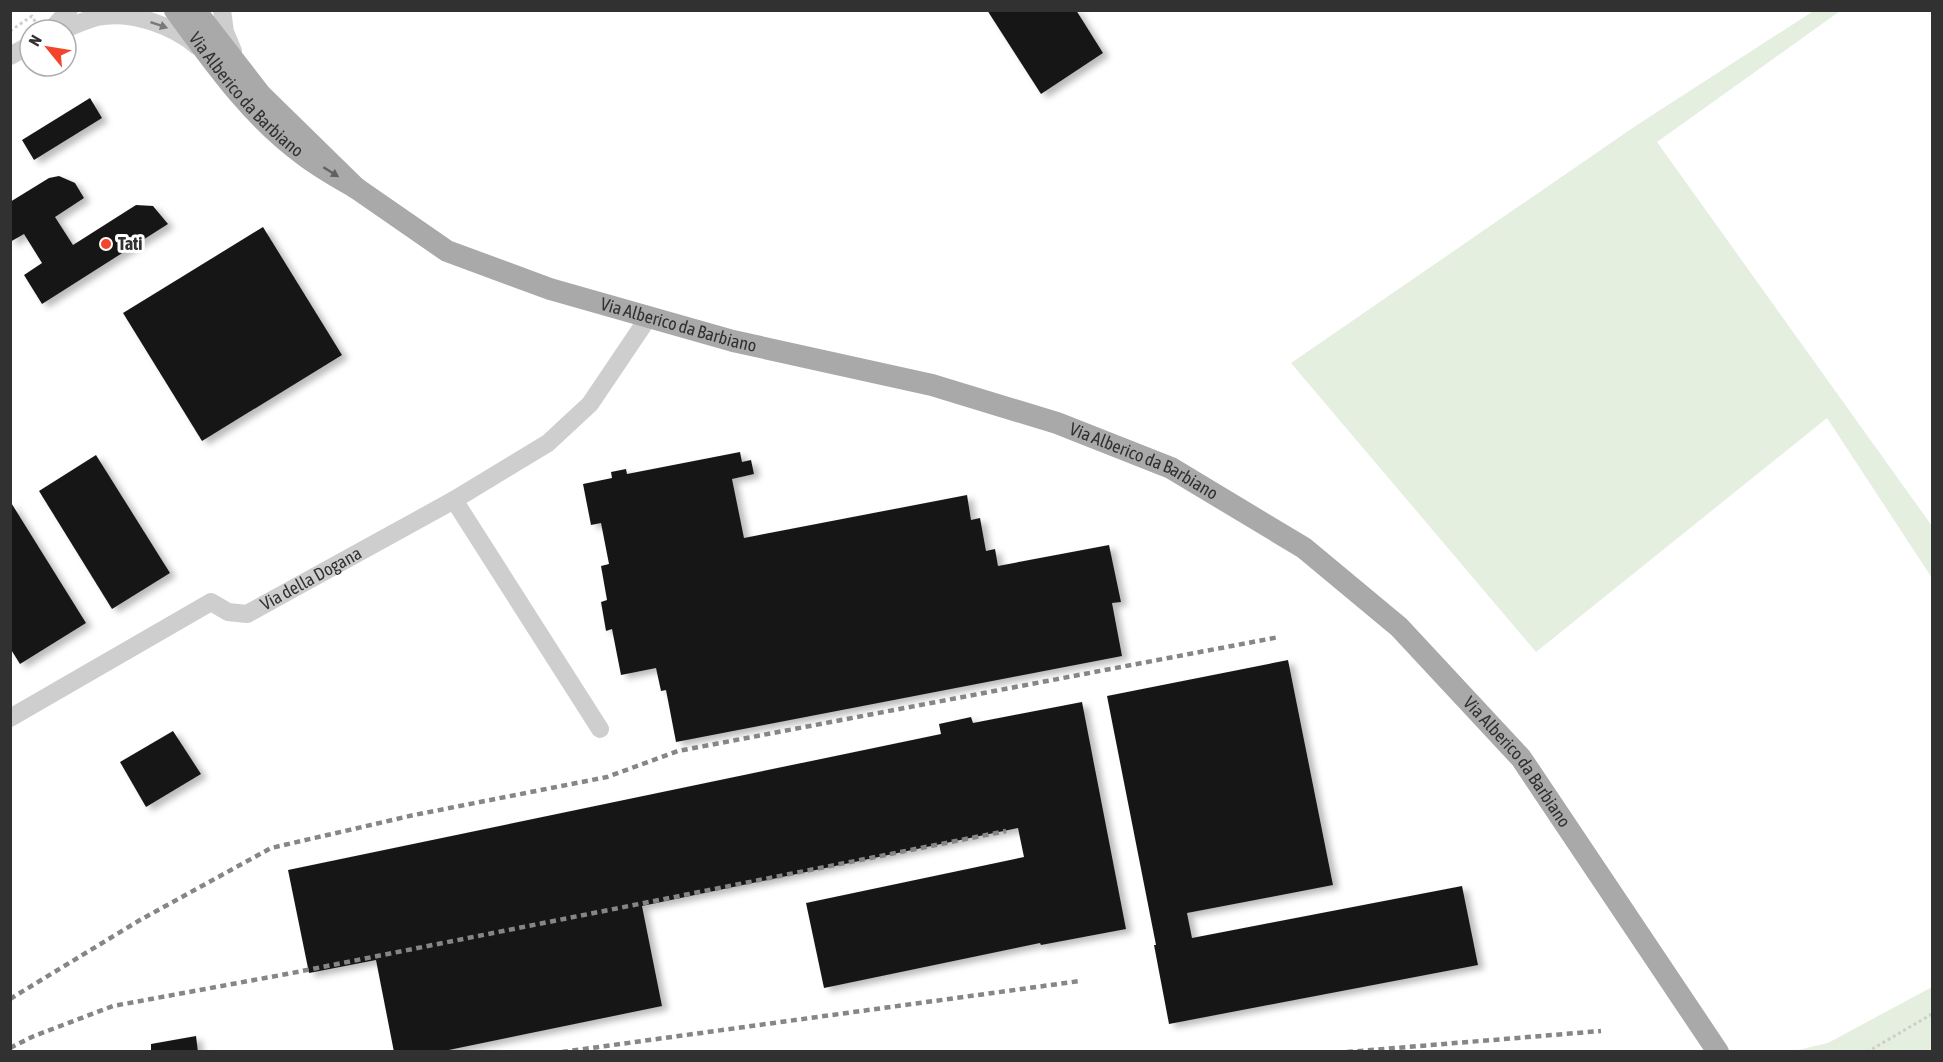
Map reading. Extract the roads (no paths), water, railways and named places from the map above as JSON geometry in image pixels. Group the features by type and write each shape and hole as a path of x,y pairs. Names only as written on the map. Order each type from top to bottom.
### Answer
{"main road":[{"name":"Via Alberico da Barbiano","path":"175,10 224,78 286,141 305,157 356,188 447,251 550,289 648,318 733,341 932,385 1058,423 1171,468 1304,548 1399,627 1521,758 1718,1052"},
{"name":"Via Alberico da Barbiano","path":"195,10 260,94 356,188"}],"street":[{"path":"222,10 225,32 246,76"},
{"path":"78,24 103,14 132,17 164,26 191,40 206,53"},
{"name":"Via della Dogana","path":"10,718 211,602 228,612 247,614 454,500 548,443 590,404 648,318"},
{"path":"454,500 600,729"}],"railway":[{"path":"10,999 140,920 271,848 414,815 607,777 678,751 1279,637"},
{"path":"10,1048 34,1036 113,1006 292,973 1006,831"},
{"path":"562,1052 1080,981"},
{"path":"1347,1052 1601,1031"}],"place":[{"name":"Tati","path":"106,244"}]}
